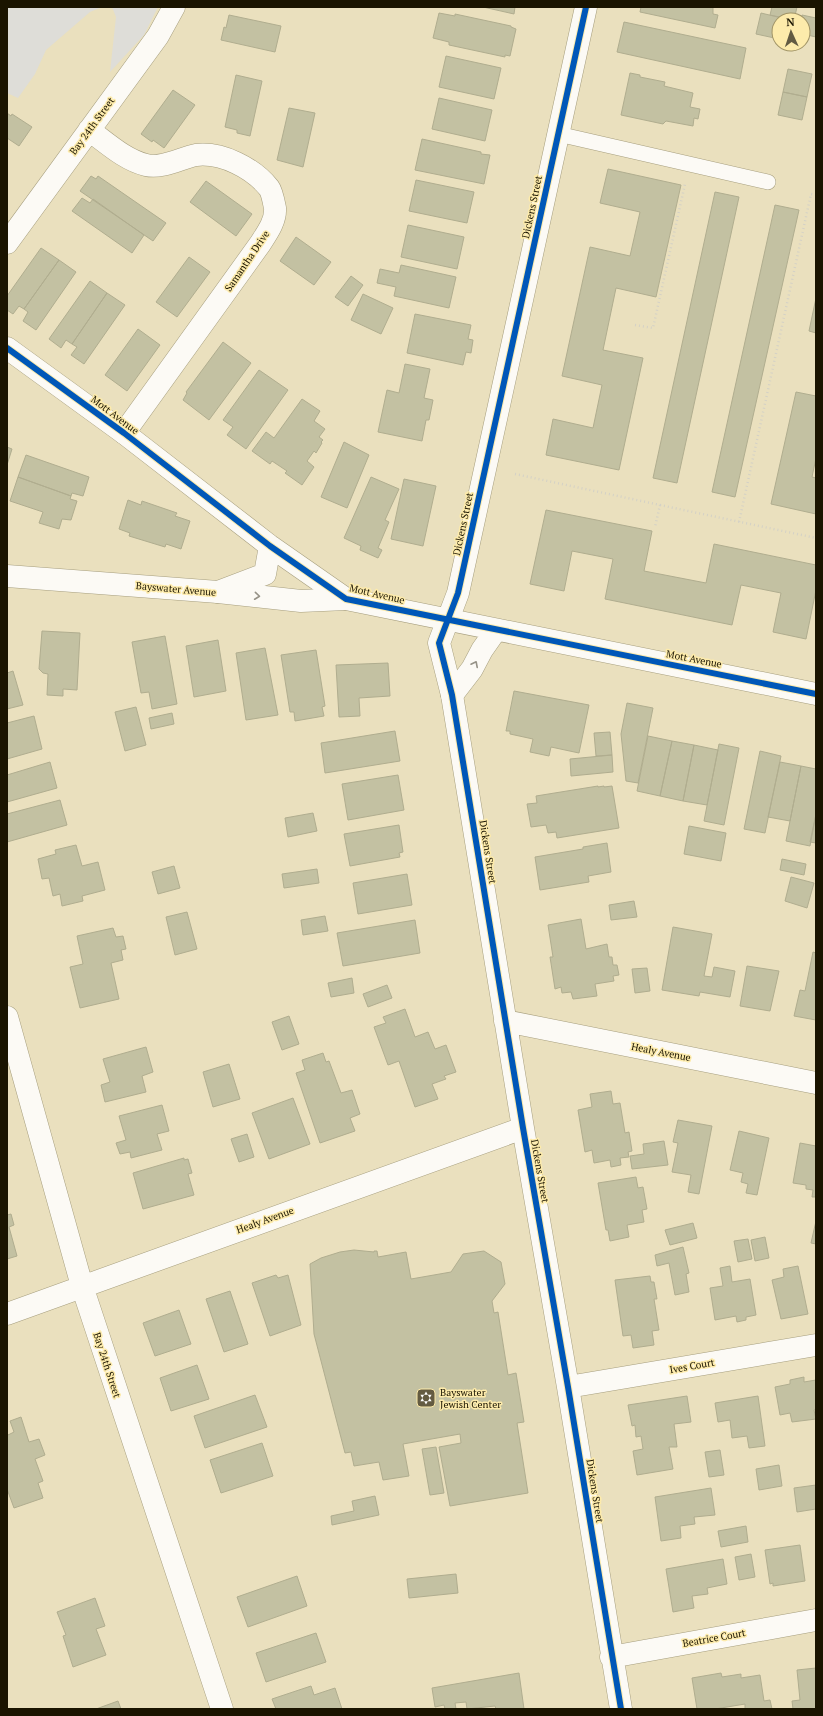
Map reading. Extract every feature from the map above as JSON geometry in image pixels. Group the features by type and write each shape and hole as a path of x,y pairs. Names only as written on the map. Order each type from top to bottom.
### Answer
{"street":[{"name":"Bay 24th Street","path":"7,243 158,36 174,7"},
{"name":"Dickens Street","path":"586,7 461,578 439,643 452,695 522,1128 568,1388 620,1709"},
{"name":"Samantha Drive","path":"89,130 133,162 148,166 197,155 215,156 236,162 252,172 270,189 275,208 273,222 260,244 124,433"},
{"name":"Mott Avenue","path":"7,348 124,433 270,546 346,599 816,694"},
{"path":"218,592 265,574 270,546"},
{"name":"Bayswater Avenue","path":"7,576 218,592 301,601 346,599"},
{"path":"452,695 472,669 482,650 496,630"},
{"name":"Bay 24th Street","path":"7,1017 82,1286 222,1709"},
{"name":"Healy Avenue","path":"505,1022 816,1083"},
{"name":"Healy Avenue","path":"7,1314 522,1128"},
{"name":"Ives Court","path":"568,1388 816,1345"},
{"name":"Beatrice Court","path":"612,1657 816,1620"}],"lane":[{"path":"558,134 768,182"}],"path":[{"path":"635,324 653,328 690,164"},
{"path":"739,522 811,194 816,195"},
{"path":"515,474 816,538"},
{"path":"655,527 660,505"}],"shaded area":[{"path":"7,7 102,7 90,12 46,50 35,74 18,98 7,93"},
{"path":"112,7 158,7 144,35 110,72 116,17"}],"building":[{"path":"483,7 515,7 514,14"},
{"path":"641,7 713,7 713,14 718,15 715,28 640,12"},
{"path":"772,7 797,7 796,12 771,12 770,15"},
{"path":"439,13 455,16 455,14 511,26 516,29 510,56 505,55 505,57 449,45 449,42 433,38"},
{"path":"761,13 771,15 771,37 756,34"},
{"path":"229,15 281,26 275,52 221,40"},
{"path":"811,17 816,18 816,37 811,36"},
{"path":"624,22 746,48 740,79 617,52"},
{"path":"446,56 501,68 494,99 439,87"},
{"path":"788,69 812,74 807,97 783,92"},
{"path":"630,73 640,75 640,77 665,82 664,86 693,93 690,107 700,109 698,119 694,118 693,126 666,121 663,124 621,115"},
{"path":"236,75 262,81 250,136 237,133 237,130 225,127"},
{"path":"173,90 195,105 164,148 141,134"},
{"path":"783,92 807,97 802,120 778,115"},
{"path":"439,98 492,110 485,141 432,129"},
{"path":"289,108 315,113 303,167 277,160"},
{"path":"7,113 11,116 12,114 32,127 19,146 7,138"},
{"path":"422,139 490,155 484,184 415,170"},
{"path":"608,169 681,185 656,297 616,288 603,350 643,358 619,470 546,455 553,419 593,428 602,385 562,376 590,247 630,256 640,212 600,203"},
{"path":"91,176 96,179 98,176 166,223 153,241 80,191"},
{"path":"416,180 474,192 467,223 409,211"},
{"path":"206,181 252,214 236,236 190,202"},
{"path":"715,192 739,197 677,483 653,478"},
{"path":"82,198 90,203 93,199 144,235 132,253 72,211"},
{"path":"775,205 799,210 735,497 712,492"},
{"path":"408,225 464,237 457,269 401,257"},
{"path":"296,237 331,262 314,285 280,261"},
{"path":"41,248 59,260 24,309 19,306 13,314 7,310 7,296"},
{"path":"189,257 210,272 177,317 156,302"},
{"path":"59,260 76,272 36,330 23,321 28,312 24,309"},
{"path":"401,265 456,277 449,308 394,296 396,287 377,283 380,269 399,273"},
{"path":"351,276 363,285 348,306 335,297"},
{"path":"90,281 107,293 72,344 66,340 61,348 49,339"},
{"path":"107,293 125,305 84,364 71,355 77,347 72,344"},
{"path":"363,294 393,308 381,334 351,320"},
{"path":"816,298 816,333 809,331"},
{"path":"415,314 471,325 468,339 473,340 471,353 466,352 463,365 407,353"},
{"path":"138,329 160,345 127,391 105,375"},
{"path":"223,342 251,363 209,420 183,400 187,393 186,392"},
{"path":"405,364 430,369 424,398 433,400 429,420 426,420 422,441 378,432 387,390 399,393"},
{"path":"259,370 288,390 246,449 227,435 233,427 223,420"},
{"path":"796,392 816,396 816,458 812,477 816,478 816,514 771,504"},
{"path":"302,399 320,411 314,421 325,429 319,437 323,440 321,442 322,443 316,453 314,451 307,461 314,467 302,485 285,473 287,471 272,461 270,464 252,451 266,432 274,438"},
{"path":"344,442 369,455 347,508 321,497"},
{"path":"7,447 12,449 7,465"},
{"path":"26,455 89,477 83,496 72,493 71,496 18,477"},
{"path":"18,477 71,496 70,499 77,501 71,520 62,519 59,529 39,523 43,512 10,501"},
{"path":"371,477 399,489 385,520 389,522 378,548 382,550 378,558 360,550 361,546 344,538"},
{"path":"404,479 436,486 423,546 391,539"},
{"path":"128,500 141,505 142,501 177,513 175,516 190,521 181,549 166,544 165,547 129,536 130,533 119,529"},
{"path":"546,510 652,531 644,571 706,583 714,544 816,565 816,590 806,639 773,632 781,593 741,585 732,625 605,599 613,559 572,551 564,591 530,584"},
{"path":"42,631 80,633 77,690 63,689 63,696 47,695 48,674 43,673 39,669"},
{"path":"165,636 177,704 152,709 149,692 141,693 132,642"},
{"path":"218,640 226,691 194,697 186,646"},
{"path":"265,648 278,715 246,720 236,653"},
{"path":"316,650 325,706 322,707 324,716 295,721 294,712 290,712 281,655"},
{"path":"388,663 390,696 359,698 360,716 339,717 336,665"},
{"path":"13,671 23,705 7,709 7,673"},
{"path":"514,691 589,705 579,753 551,747 549,756 530,752 533,739 510,734 510,731 506,731"},
{"path":"627,703 653,708 638,783 626,781 621,734"},
{"path":"136,707 146,745 125,751 115,712"},
{"path":"172,713 174,724 151,729 149,718"},
{"path":"34,716 42,749 7,759 7,723"},
{"path":"395,731 400,761 325,773 321,743"},
{"path":"610,732 612,755 596,756 594,733"},
{"path":"648,736 672,741 660,796 637,791"},
{"path":"672,741 694,745 683,801 660,796"},
{"path":"719,744 739,748 724,825 704,821"},
{"path":"694,745 718,750 707,805 683,801"},
{"path":"760,751 781,756 765,833 744,829"},
{"path":"612,755 613,772 571,776 570,759"},
{"path":"50,762 57,788 7,802 7,775"},
{"path":"780,762 801,766 790,821 768,817"},
{"path":"801,766 816,769 816,814 810,846 786,841"},
{"path":"398,775 404,810 348,820 342,784"},
{"path":"598,786 612,786 619,828 557,838 556,832 548,833 546,825 531,827 527,804 537,803 536,796"},
{"path":"60,800 67,825 7,842 7,814"},
{"path":"313,813 317,831 288,837 285,818"},
{"path":"816,814 816,843 810,842"},
{"path":"399,825 403,852 399,853 400,857 350,866 344,834"},
{"path":"689,826 726,833 721,861 684,854"},
{"path":"607,843 611,872 588,876 589,882 540,890 535,857 583,849 583,847"},
{"path":"76,845 82,866 98,862 105,890 82,896 83,901 62,906 60,894 53,896 49,878 42,879 38,859 56,854 55,850"},
{"path":"782,859 806,864 804,875 780,870"},
{"path":"174,866 180,888 158,894 152,872"},
{"path":"317,869 319,883 284,888 282,874"},
{"path":"407,874 412,905 358,914 353,883"},
{"path":"791,877 814,883 807,908 785,901"},
{"path":"634,901 637,917 611,920 609,905"},
{"path":"187,912 197,949 175,955 166,917"},
{"path":"325,916 328,931 303,935 301,920"},
{"path":"581,919 586,949 607,944 609,957 612,957 613,965 617,965 619,975 613,976 614,981 595,984 597,996 573,999 571,992 562,993 561,987 555,989 550,957 553,957 548,925"},
{"path":"415,920 420,953 343,966 337,933"},
{"path":"673,927 712,934 704,976 712,977 714,967 735,971 730,997 700,992 699,996 662,990"},
{"path":"113,928 116,937 123,936 126,949 121,950 123,960 111,963 119,999 80,1008 70,967 83,964 77,936"},
{"path":"813,952 816,953 816,1020 794,1016 800,990 805,991"},
{"path":"747,966 779,971 770,1011 740,1006"},
{"path":"647,968 650,991 635,993 632,969"},
{"path":"352,978 354,993 331,997 328,983"},
{"path":"387,985 392,998 368,1007 363,994"},
{"path":"405,1009 415,1037 428,1032 435,1049 446,1045 456,1072 444,1076 446,1079 432,1084 438,1099 415,1107 399,1061 388,1065 374,1027 386,1023 383,1017"},
{"path":"289,1016 299,1044 282,1050 272,1022"},
{"path":"146,1047 153,1072 142,1076 146,1092 105,1102 101,1085 110,1082 103,1059"},
{"path":"323,1053 326,1062 329,1061 341,1093 352,1090 360,1114 350,1118 355,1131 320,1143 296,1073 305,1070 302,1060"},
{"path":"229,1064 240,1099 213,1107 203,1072"},
{"path":"611,1091 613,1104 620,1103 625,1133 629,1132 632,1151 628,1152 629,1157 620,1158 621,1165 611,1167 610,1160 594,1163 592,1150 585,1152 578,1110 592,1107 590,1094"},
{"path":"293,1098 310,1144 269,1159 252,1113"},
{"path":"162,1105 169,1131 157,1134 162,1150 131,1158 130,1152 120,1154 116,1143 126,1140 119,1116"},
{"path":"678,1120 712,1126 699,1194 688,1192 691,1175 672,1172 678,1143 673,1142"},
{"path":"739,1131 769,1138 757,1195 746,1193 748,1184 741,1182 743,1173 730,1170"},
{"path":"247,1134 254,1157 239,1162 231,1139"},
{"path":"664,1141 668,1165 632,1169 630,1156 644,1154 643,1144"},
{"path":"800,1143 816,1146 816,1197 812,1197 813,1190 806,1189 806,1185 793,1183"},
{"path":"184,1158 184,1160 188,1159 192,1173 188,1174 194,1195 143,1209 133,1173"},
{"path":"636,1177 638,1188 643,1187 647,1209 642,1210 644,1222 627,1225 629,1237 610,1241 608,1230 606,1230 598,1183"},
{"path":"11,1214 14,1225 9,1227 17,1256 7,1259 7,1215"},
{"path":"816,1221 816,1244 811,1243"},
{"path":"693,1223 697,1238 670,1245 665,1230"},
{"path":"765,1237 769,1258 755,1261 751,1240"},
{"path":"748,1239 752,1259 738,1262 734,1241"},
{"path":"683,1247 689,1273 686,1274 689,1292 675,1295 669,1263 657,1266 655,1255"},
{"name":"Bayswater Jewish Center","path":"354,1250 377,1251 378,1257 406,1252 411,1279 451,1272 463,1254 484,1251 501,1262 505,1284 492,1301 494,1313 498,1312 508,1375 516,1373 524,1422 517,1423 528,1493 450,1506 439,1447 461,1443 460,1434 403,1444 409,1476 383,1480 379,1462 354,1466 351,1452 345,1453 314,1334 310,1264 321,1258 340,1252"},
{"path":"730,1266 732,1282 750,1279 756,1315 746,1317 746,1320 737,1322 736,1316 715,1320 710,1288 723,1286 720,1268"},
{"path":"798,1266 808,1314 781,1319 772,1280 784,1277 783,1269"},
{"path":"276,1275 278,1278 288,1275 301,1325 270,1336 252,1283"},
{"path":"650,1276 651,1282 654,1282 657,1299 654,1299 659,1330 652,1331 654,1345 633,1348 631,1335 623,1336 615,1280"},
{"path":"230,1291 248,1344 224,1352 206,1299"},
{"path":"179,1310 191,1344 155,1356 143,1323"},
{"path":"197,1365 209,1399 171,1411 160,1378"},
{"path":"804,1377 804,1382 816,1380 816,1409 814,1410 816,1419 792,1422 790,1413 780,1415 775,1387 790,1384 790,1380"},
{"path":"255,1395 267,1427 205,1448 194,1416"},
{"path":"687,1396 691,1422 674,1424 677,1447 669,1447 673,1469 637,1475 633,1451 643,1449 641,1436 636,1437 635,1425 632,1426 628,1405"},
{"path":"758,1396 765,1446 749,1448 747,1436 732,1438 730,1420 718,1422 715,1403"},
{"path":"21,1417 29,1442 39,1439 45,1455 35,1459 43,1481 38,1483 43,1498 14,1508 7,1489 7,1432 8,1435 14,1432 10,1421"},
{"path":"262,1443 273,1476 221,1493 210,1460"},
{"path":"436,1447 444,1493 430,1495 422,1449"},
{"path":"720,1450 724,1475 709,1477 705,1452"},
{"path":"779,1465 782,1486 759,1490 756,1469"},
{"path":"816,1485 816,1509 797,1512 794,1488"},
{"path":"711,1488 715,1515 694,1517 695,1524 680,1526 681,1538 661,1541 655,1497"},
{"path":"375,1496 379,1515 332,1525 331,1516 354,1511 352,1501"},
{"path":"746,1526 748,1542 721,1547 718,1531"},
{"path":"800,1545 805,1581 773,1586 773,1583 770,1584 765,1550"},
{"path":"751,1554 755,1577 739,1580 735,1557"},
{"path":"723,1559 727,1584 707,1588 708,1594 692,1596 694,1608 673,1612 666,1569"},
{"path":"456,1574 458,1593 409,1598 407,1579"},
{"path":"297,1576 307,1606 248,1627 237,1597"},
{"path":"95,1598 105,1626 96,1629 106,1655 73,1667 63,1636 66,1635 57,1612"},
{"path":"316,1633 326,1662 266,1682 256,1653"},
{"path":"816,1668 816,1709 793,1709 792,1701 800,1700 797,1670"},
{"path":"519,1673 524,1709 496,1709 495,1706 467,1709 466,1702 455,1703 456,1709 445,1709 444,1705 435,1707 432,1688"},
{"path":"721,1673 722,1677 741,1674 741,1678 760,1675 764,1701 770,1700 772,1709 745,1709 745,1704 715,1709 697,1709 692,1678"},
{"path":"311,1686 314,1695 335,1688 342,1709 276,1709 272,1699"},
{"path":"118,1701 121,1709 96,1709"}],"cycle path":[{"path":"586,7 458,593 439,643 452,695 621,1709"},
{"path":"7,348 124,433 270,546 346,599 816,694"}],"place":[{"name":"Bayswater Jewish Center","path":"426,1398"}]}
